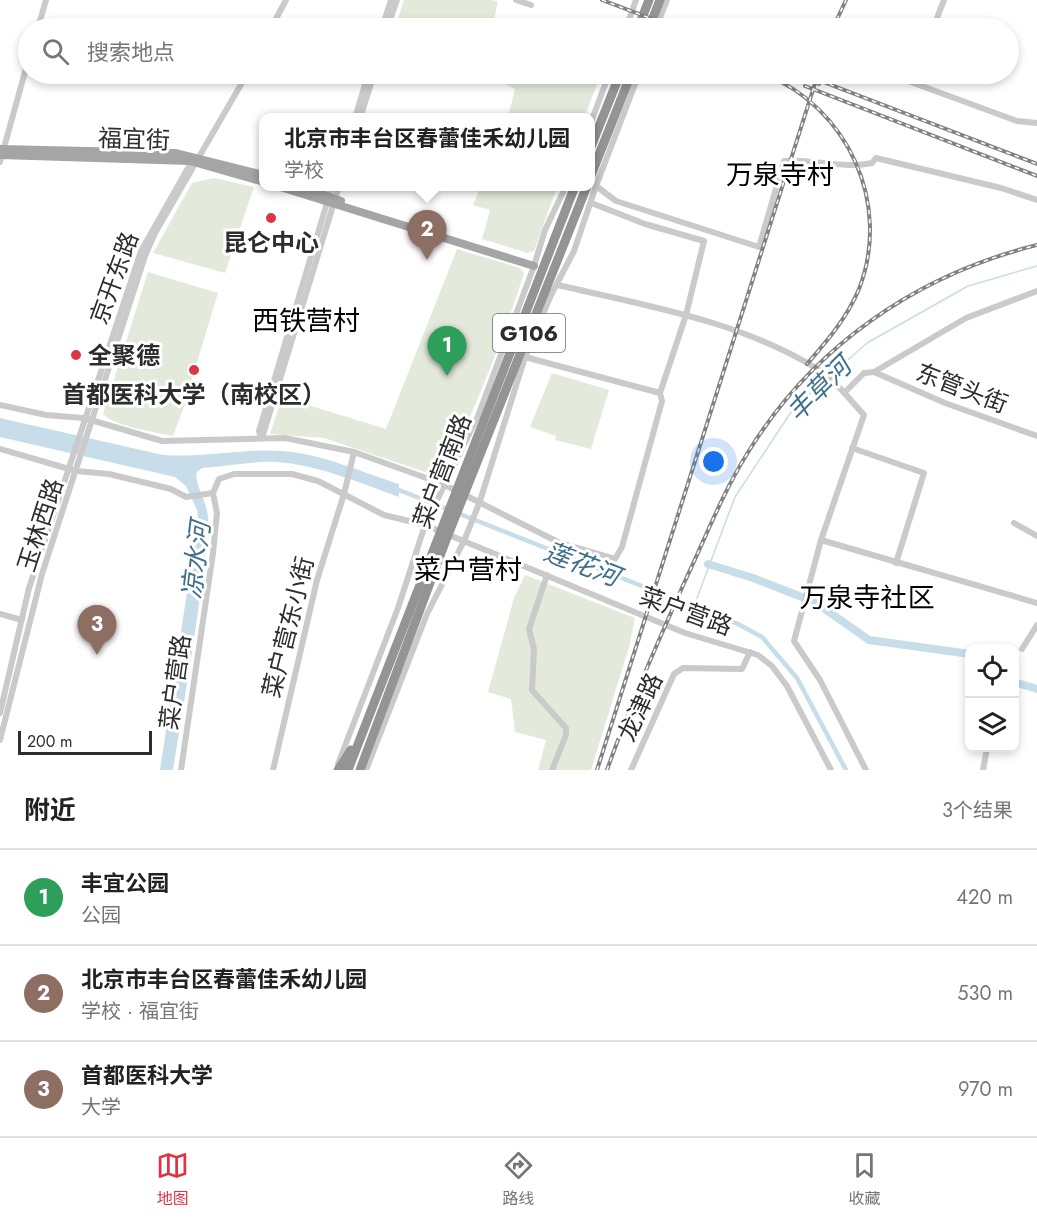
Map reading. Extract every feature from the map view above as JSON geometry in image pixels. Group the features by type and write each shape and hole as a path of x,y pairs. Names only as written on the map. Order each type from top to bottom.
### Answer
{"highway":[{"path":"642,18 649,0"},
{"path":"653,18 660,0"},
{"path":"595,126 615,84"},
{"name":"菜户营南路","path":"595,172 628,84"},
{"name":"菜户营南路","path":"348,770 466,478 573,191"},
{"name":"菜户营南路","path":"466,478 588,191"},
{"path":"539,310 551,295"},
{"name":"菜户营南路","path":"360,770 375,734 442,538"},
{"path":"366,770 375,734"},
{"path":"337,770 361,736"}],"main road":[{"name":"福宜街","path":"1,154 175,153 259,181"},
{"name":"福宜街","path":"196,160 259,175"},
{"path":"295,191 535,263"},
{"path":"311,191 332,201"}],"street":[{"path":"41,18 46,0"},
{"path":"385,18 391,0"},
{"path":"391,18 397,0"},
{"path":"516,0 531,5"},
{"path":"630,18 636,0"},
{"path":"660,18 667,0"},
{"path":"937,18 944,0"},
{"path":"276,18 284,1"},
{"path":"1,154 21,84"},
{"name":"京开东路","path":"83,421 141,251 241,84"},
{"path":"356,113 365,84"},
{"path":"361,113 371,84"},
{"path":"595,126 606,84"},
{"name":"菜户营南路","path":"595,174 635,84"},
{"path":"917,84 1017,121 1037,123"},
{"path":"595,186 616,201 759,246 784,161 806,160 858,166 872,163 876,158 1001,188 1037,200"},
{"name":"京开东路","path":"91,423 148,250 196,160"},
{"path":"332,191 332,201"},
{"path":"262,437 258,431 337,191"},
{"name":"菜户营南路","path":"337,770 398,608 425,525 478,416 545,230 564,191"},
{"name":"菜户营南路","path":"366,770 427,614 464,541 480,501 525,357 551,295 574,251 589,191"},
{"path":"594,204 645,224 704,241"},
{"path":"0,405 83,421 162,441 262,437 303,440 354,452 443,484 560,543 615,559 622,548 662,401 660,393 686,315 707,230"},
{"path":"558,285 686,315 778,346 820,371 864,415 821,540 794,641 820,680 866,770"},
{"path":"844,393 864,373 874,372 966,318 1037,291"},
{"path":"525,357 660,393"},
{"name":"东管头街","path":"874,372 945,403 1037,436"},
{"name":"玉林西路","path":"0,713 22,620 83,421"},
{"name":"玉林西路","path":"0,740 7,686 91,423"},
{"path":"852,448 924,473 896,563"},
{"path":"0,449 67,469 109,474 171,489 186,497 212,493"},
{"name":"菜户营东小街","path":"273,770 317,580 344,495 354,452"},
{"name":"菜户营路","path":"181,770 213,553 217,513 212,493 214,485 224,476 265,473 292,474 318,481 384,515 425,525 685,633 763,658 787,686 831,770"},
{"path":"1014,523 1037,536"},
{"path":"821,540 1037,603"},
{"path":"547,575 529,629 534,649 532,690 566,728 566,735 552,770"},
{"path":"0,614 22,620"},
{"path":"1022,649 1037,625"},
{"name":"龙津路","path":"631,770 674,674 683,668 742,669 750,652"},
{"path":"983,770 986,752"}],"green space":[{"path":"404,0 492,0 498,2 494,18 398,18"},
{"path":"505,84 597,84 586,113 509,113 515,89"},
{"path":"214,178 254,187 225,273 153,253 192,183"},
{"path":"479,191 556,191 534,251 528,253 482,239 490,210 473,205"},
{"path":"457,249 520,268 524,273 487,376 443,475 434,475 324,438 270,434 282,397 386,429"},
{"path":"148,272 218,293 188,392 181,394 181,403 185,404 173,436 126,426 103,414"},
{"path":"552,373 609,390 591,449 555,440 556,436 530,427"},
{"path":"525,575 635,618 629,647 591,770 538,770 546,740 515,732 511,699 488,692 514,598"}],"water":[{"name":"凉水河","path":"0,418 163,455 268,450 298,453 327,460 399,484 399,497 339,475 277,462 202,468 197,472 197,483 208,516 201,586 173,770 160,770 198,520 197,510 186,486 175,477 0,437"}],"waterway":[{"name":"丰草河","path":"831,375 867,343 968,286 1037,266"},
{"name":"丰草河","path":"694,606 735,497 793,409 827,378"},
{"name":"莲花河","path":"394,488 738,624 762,637 797,678 846,770"},
{"path":"708,564 753,578 815,602 869,640 965,653"},
{"path":"1019,684 1037,689"}],"railway":[{"path":"602,0 650,18"},
{"path":"838,18 846,0"},
{"path":"784,84 794,89 819,110 840,134 855,162 866,192 870,224 868,257 859,289 843,319 807,364"},
{"path":"597,770 815,84"},
{"path":"829,84 1037,164"},
{"path":"805,86 1037,176"},
{"path":"607,770 644,675 714,517 738,469 773,416 803,380 835,349 871,321 909,296 950,275 992,258 1037,245"}],"place":[{"name":"昆仑中心","path":"271,218"},
{"name":"北京市丰台区春蕾佳禾幼儿园","path":"427,260"},
{"name":"全聚德","path":"76,355"},
{"name":"首都医科大学（南校区）","path":"194,370"},
{"name":"丰宜公园","path":"447,376"},
{"name":"首都医科大学","path":"97,655"}],"district":[{"name":"万泉寺村","path":"780,174"},
{"name":"西铁营村","path":"306,320"},
{"name":"菜户营村","path":"468,569"},
{"name":"万泉寺社区","path":"867,597"}]}
